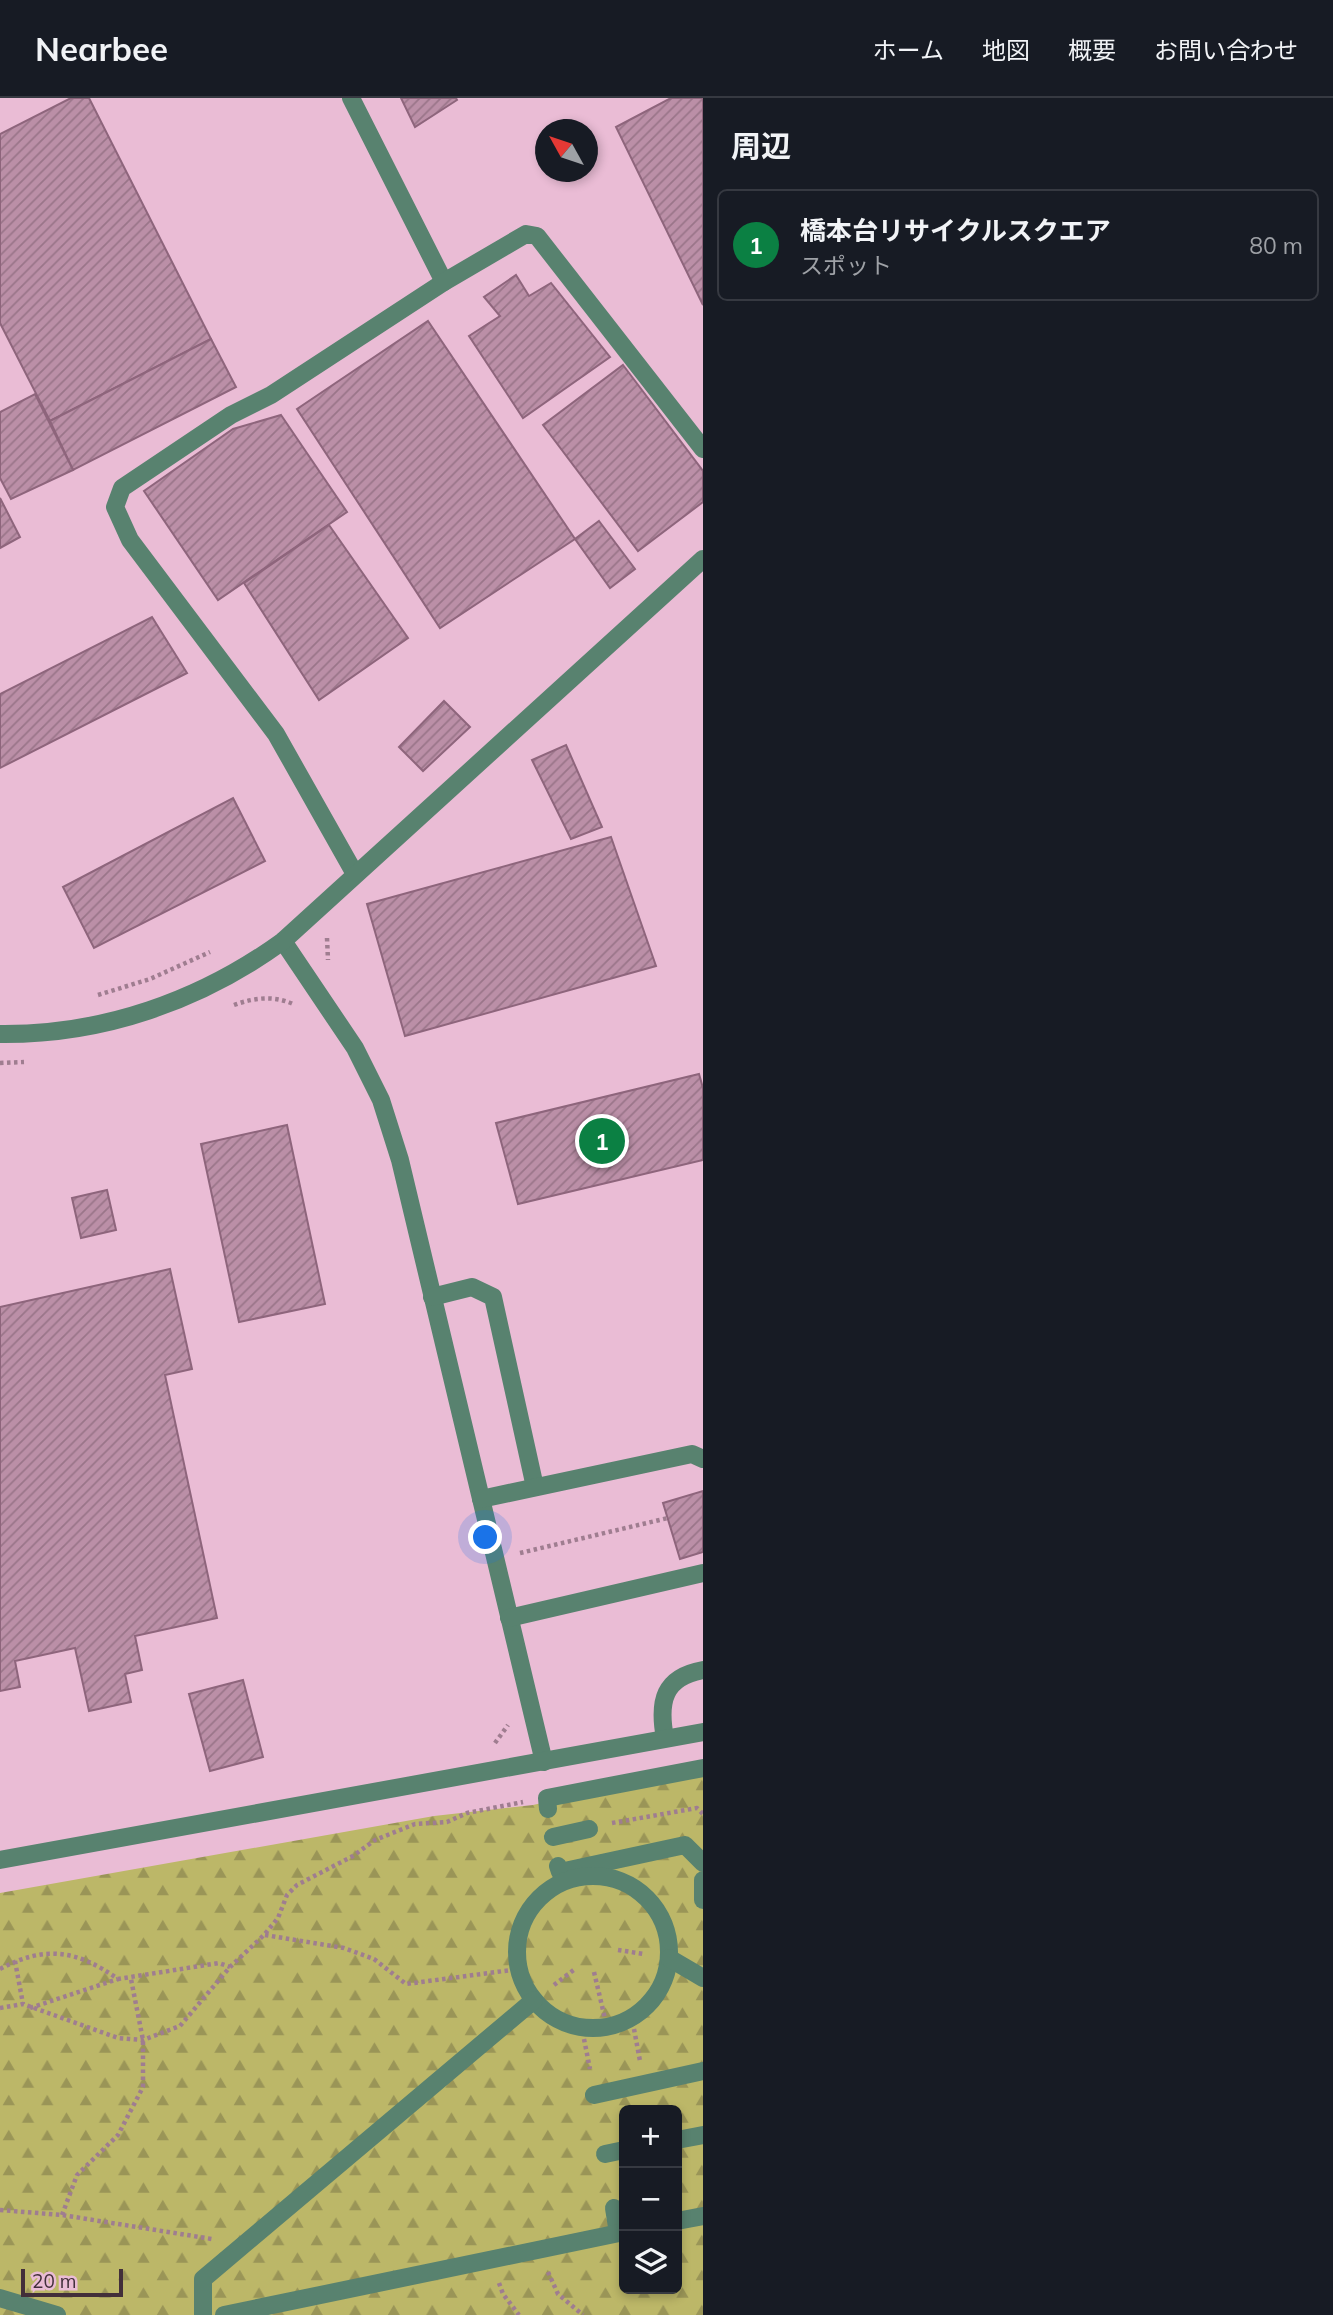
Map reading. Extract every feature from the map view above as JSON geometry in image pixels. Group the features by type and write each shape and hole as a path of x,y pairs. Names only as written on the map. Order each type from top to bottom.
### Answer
{"street":[{"path":"351,98 444,282"},
{"path":"355,874 276,734 130,540 115,507 122,488 231,415 271,395 444,282 526,234 537,236 703,449"},
{"path":"0,1034 74,1030 128,1018 207,988 247,967 283,941 703,559"},
{"path":"283,941 355,1048 381,1100 400,1160 544,1762"},
{"path":"432,1297 472,1287 493,1297 535,1488"},
{"path":"481,1499 692,1454 703,1459"},
{"path":"509,1618 703,1573"},
{"path":"665,1738 661,1716 668,1686 683,1674 703,1670"},
{"path":"0,1860 703,1732"},
{"path":"547,1803 703,1768"},
{"path":"553,1837 593,1828"},
{"path":"579,1879 595,1861 685,1844 703,1863"},
{"path":"558,1866 559,1872 579,1879"},
{"path":"614,1878 645,1895 664,1923 669,1958 657,1993 632,2024 607,2026 584,2033 548,2013 534,2000 519,1969 519,1934 525,1917 548,1891 579,1879 614,1878"},
{"path":"703,1880 703,1900"},
{"path":"669,1958 703,1979"},
{"path":"203,2315 203,2279 534,2000"},
{"path":"594,2095 703,2071"},
{"path":"682,2139 703,2135"},
{"path":"605,2154 619,2151"},
{"path":"614,2208 621,2231"},
{"path":"682,2220 703,2216"},
{"path":"224,2315 619,2232"},
{"path":"0,2298 57,2315"}],"path":[{"path":"330,933 325,942 328,961 334,972"},
{"path":"86,998 150,979 212,952"},
{"path":"230,1006 253,998 284,1000 303,1008"},
{"path":"0,1063 27,1062"},
{"path":"516,1554 668,1518"},
{"path":"513,1542 519,1567"},
{"path":"508,1727 509,1717"},
{"path":"0,2008 23,2004 118,2038 142,2040 180,2026 230,1967 264,1935 278,1918 287,1895 297,1885 353,1856 375,1840 415,1824 447,1822 467,1812 547,1803"},
{"path":"593,1828 697,1808 703,1814"},
{"path":"264,1935 344,1948 374,1959 406,1984 519,1969"},
{"path":"0,1969 43,1952 71,1954 118,1979"},
{"path":"15,1961 23,2004"},
{"path":"30,2008 118,1979 219,1963 230,1967"},
{"path":"594,1972 607,2026"},
{"path":"62,2214 77,2175 118,2135 144,2087 142,2040 131,1979"},
{"path":"0,2210 62,2214 244,2245"},
{"path":"538,2249 558,2294 583,2315"},
{"path":"491,2259 503,2294 519,2315"}],"green space":[{"path":"703,1766 703,2315 0,2315 0,1893 434,1816 533,1805"}],"building":[{"path":"71,98 89,98 211,339 50,421 0,323 0,134"},
{"path":"401,98 456,98 457,100 415,127"},
{"path":"671,98 703,98 703,305 616,127"},
{"path":"516,275 529,296 551,283 610,357 523,418 469,336 500,316 484,297"},
{"path":"428,321 575,539 440,628 297,409"},
{"path":"211,339 236,387 73,470 50,421"},
{"path":"623,365 703,471 703,502 638,551 543,425"},
{"path":"35,394 73,470 11,499 0,478 0,412"},
{"path":"281,415 347,512 218,600 144,491 233,429"},
{"path":"0,498 20,537 0,548"},
{"path":"599,521 635,569 610,588 575,539"},
{"path":"329,525 408,638 319,700 244,583"},
{"path":"152,617 187,673 0,768 0,694"},
{"path":"444,701 470,727 423,771 399,747"},
{"path":"566,745 602,827 571,839 532,760"},
{"path":"233,798 265,861 94,948 63,887"},
{"path":"611,837 656,966 405,1036 367,904"},
{"path":"699,1074 703,1088 703,1160 518,1204 496,1123"},
{"path":"287,1125 325,1304 239,1322 201,1144"},
{"path":"107,1190 116,1230 81,1238 72,1198"},
{"path":"170,1269 192,1369 165,1375 217,1618 135,1636 142,1670 125,1674 131,1702 89,1711 75,1648 15,1661 20,1687 0,1691 0,1307"},
{"path":"703,1491 703,1552 680,1559 663,1503"},
{"path":"243,1680 263,1757 210,1771 189,1694"}],"place":[{"name":"橋本台リサイクルスクエア","path":"602,1141"}]}
